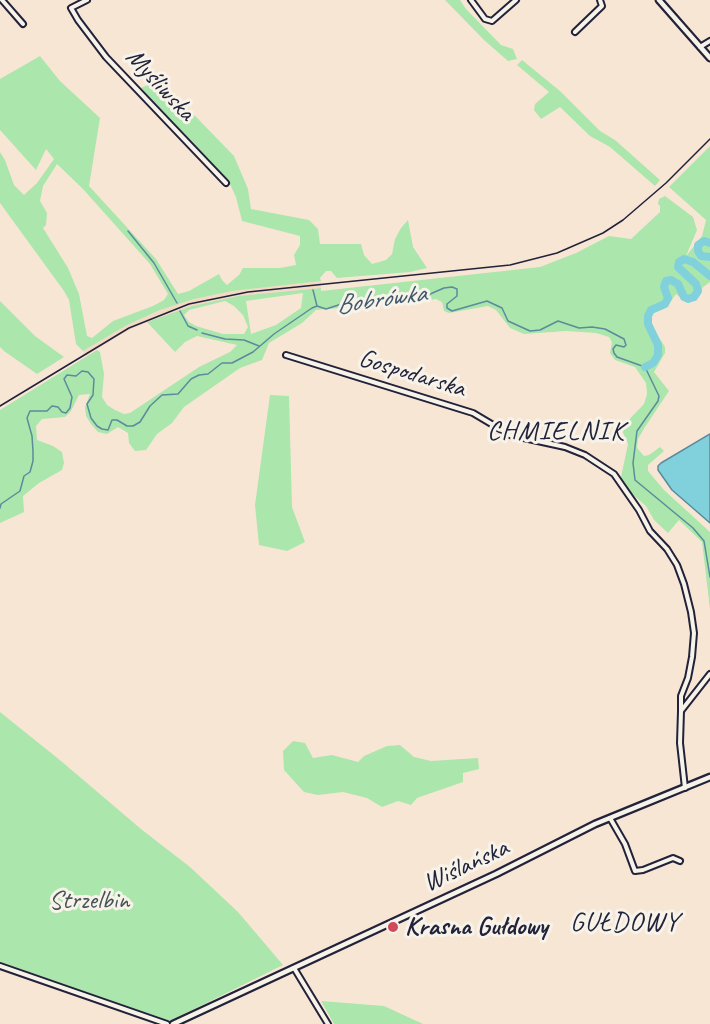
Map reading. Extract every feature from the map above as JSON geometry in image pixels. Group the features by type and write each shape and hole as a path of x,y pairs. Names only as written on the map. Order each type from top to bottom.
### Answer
{"street":[{"path":"2,0 23,24"},
{"name":"Myśliwska","path":"87,0 72,9 106,57 226,183"},
{"path":"471,0 485,19 492,21 516,0"},
{"path":"575,32 602,6 600,0"},
{"path":"659,0 710,58"},
{"path":"700,47 710,41"},
{"name":"Gospodarska","path":"286,355 473,413 510,435 565,447 585,455 614,474 639,510 650,531 667,549 677,565 691,612 694,633 692,657 688,678 681,696 680,743 685,788"},
{"path":"681,711 710,674"},
{"name":"Wiślańska","path":"174,1023 496,874 610,818 710,777"},
{"path":"610,818 625,844 635,871 673,858 680,861"},
{"path":"0,966 167,1024"},
{"path":"294,967 328,1024"}],"shaded area":[{"path":"321,281 321,288 238,296 192,306 127,331 86,356 83,351 127,325 160,310 194,299 232,291"}],"green space":[{"path":"445,0 460,0 501,45 513,49 517,59 508,61"},
{"path":"40,56 60,81 100,118 89,186 156,259 178,294 189,291 219,274 227,285 239,275 243,268 280,268 296,265 294,255 300,245 300,236 242,221 236,197 228,180 141,88 162,79 165,85 234,156 248,189 251,209 309,220 318,229 320,244 361,244 364,255 372,264 386,260 392,254 395,239 408,220 413,247 427,268 410,272 337,278 331,271 326,271 320,278 321,281 232,291 194,299 160,310 127,325 83,351 76,344 69,300 64,291 0,203 0,152 14,185 24,195 37,183 54,159 46,149 36,170 0,130 0,79","holes":["57,164 83,189 150,264 168,294 164,300 153,306 113,321 92,338 87,336 79,294 68,268 43,228 46,225 47,213 40,201 43,186"]},
{"path":"522,60 560,91 600,131 615,140 660,180 655,186 610,147 590,136 560,107 541,119 534,110 535,104 549,92 517,65"},
{"path":"710,146 710,282 703,287 696,301 685,301 676,294 669,304 653,312 650,317 650,323 665,347 665,353 654,372 669,391 638,439 637,448 644,456 660,447 664,451 648,465 648,471 664,490 710,532 710,609 702,542 679,520 668,533 654,520 646,506 631,493 621,477 628,444 621,428 644,404 647,394 646,383 635,367 615,360 610,353 612,342 609,337 596,333 566,331 524,334 510,328 496,310 488,306 449,313 444,311 442,302 436,299 412,303 354,303 340,308 316,310 302,323 269,343 262,360 240,368 184,407 172,423 157,434 146,450 135,451 129,443 128,433 118,427 107,434 98,432 86,416 85,407 90,394 79,395 71,411 65,417 42,419 36,426 37,440 62,452 64,463 62,470 39,483 23,496 24,512 0,523 0,410 97,350 100,352 104,374 102,397 107,405 115,410 124,414 130,413 199,367 230,352 237,345 197,336 185,342 175,352 147,322 192,306 238,296 321,288 321,291 540,267 576,253 609,236 631,239 660,212 659,199 665,196 693,217 697,230 686,256 702,236 706,220 669,187","holes":["303,293 301,308 276,325 251,334 246,301","225,301 243,315 248,327 244,334 223,334 196,326 184,315 189,310"]},
{"path":"0,301 35,336 64,357 37,374 4,351 0,347"},
{"path":"270,395 289,396 292,507 305,542 287,551 259,545 255,505"},
{"name":"Strzelbin","path":"0,712 190,867 238,912 283,965 168,1022 0,962"},
{"path":"293,741 305,743 313,758 332,755 358,762 364,756 387,746 400,745 414,757 431,761 478,758 479,769 463,773 463,782 417,798 411,805 398,801 382,807 367,798 343,792 318,795 304,792 284,770 283,751"},
{"path":"321,1001 384,1006 423,1024 334,1024"}],"water":[{"path":"710,434 710,523 672,490 658,470 658,466"}],"waterway":[{"path":"128,231 154,263 177,303"},
{"name":"Bobrówka","path":"710,243 704,241 698,245 701,256 710,257"},
{"name":"Bobrówka","path":"645,367 653,363 658,355 658,345 648,324 648,316 651,310 665,304 668,298 664,287 666,281 671,280 678,284 684,297 688,299 694,297 698,291 696,284 678,267 679,262 684,259 693,262 710,276"},
{"name":"Bobrówka","path":"0,508 1,504 20,491 24,476 30,472 33,461 32,436 27,418 30,411 47,411 52,406 66,413 70,408 72,397 64,379 67,375 76,376 82,371 88,372 94,379 93,395 87,404 91,418 97,426 108,430 112,420 133,426 140,422 150,406 162,395 178,394 191,379 208,374 222,363 232,363 253,352 274,334 312,308 317,306 326,309 354,300 414,301 444,288 452,287 457,289 457,296 447,304 447,308 452,311 487,301 502,308 508,321 530,331 540,330 558,321 579,328 605,329 624,339 626,345 624,347 616,345 613,349 614,353 617,357 645,367 659,396 658,401 637,431 633,463 635,480 693,528 704,541 710,577"},
{"path":"313,290 317,306"},
{"path":"180,311 188,326 197,330"},
{"path":"202,333 225,339 244,340 259,346"}],"railway":[{"path":"0,406 129,328 189,304 248,292 510,265 557,253 603,233 623,220 666,183 710,139"}],"place":[{"name":"Krasna Gułdowy","path":"393,927"}],"district":[{"name":"CHMIELNIK","path":"556,432"},
{"name":"GUŁDOWY","path":"625,923"}]}
